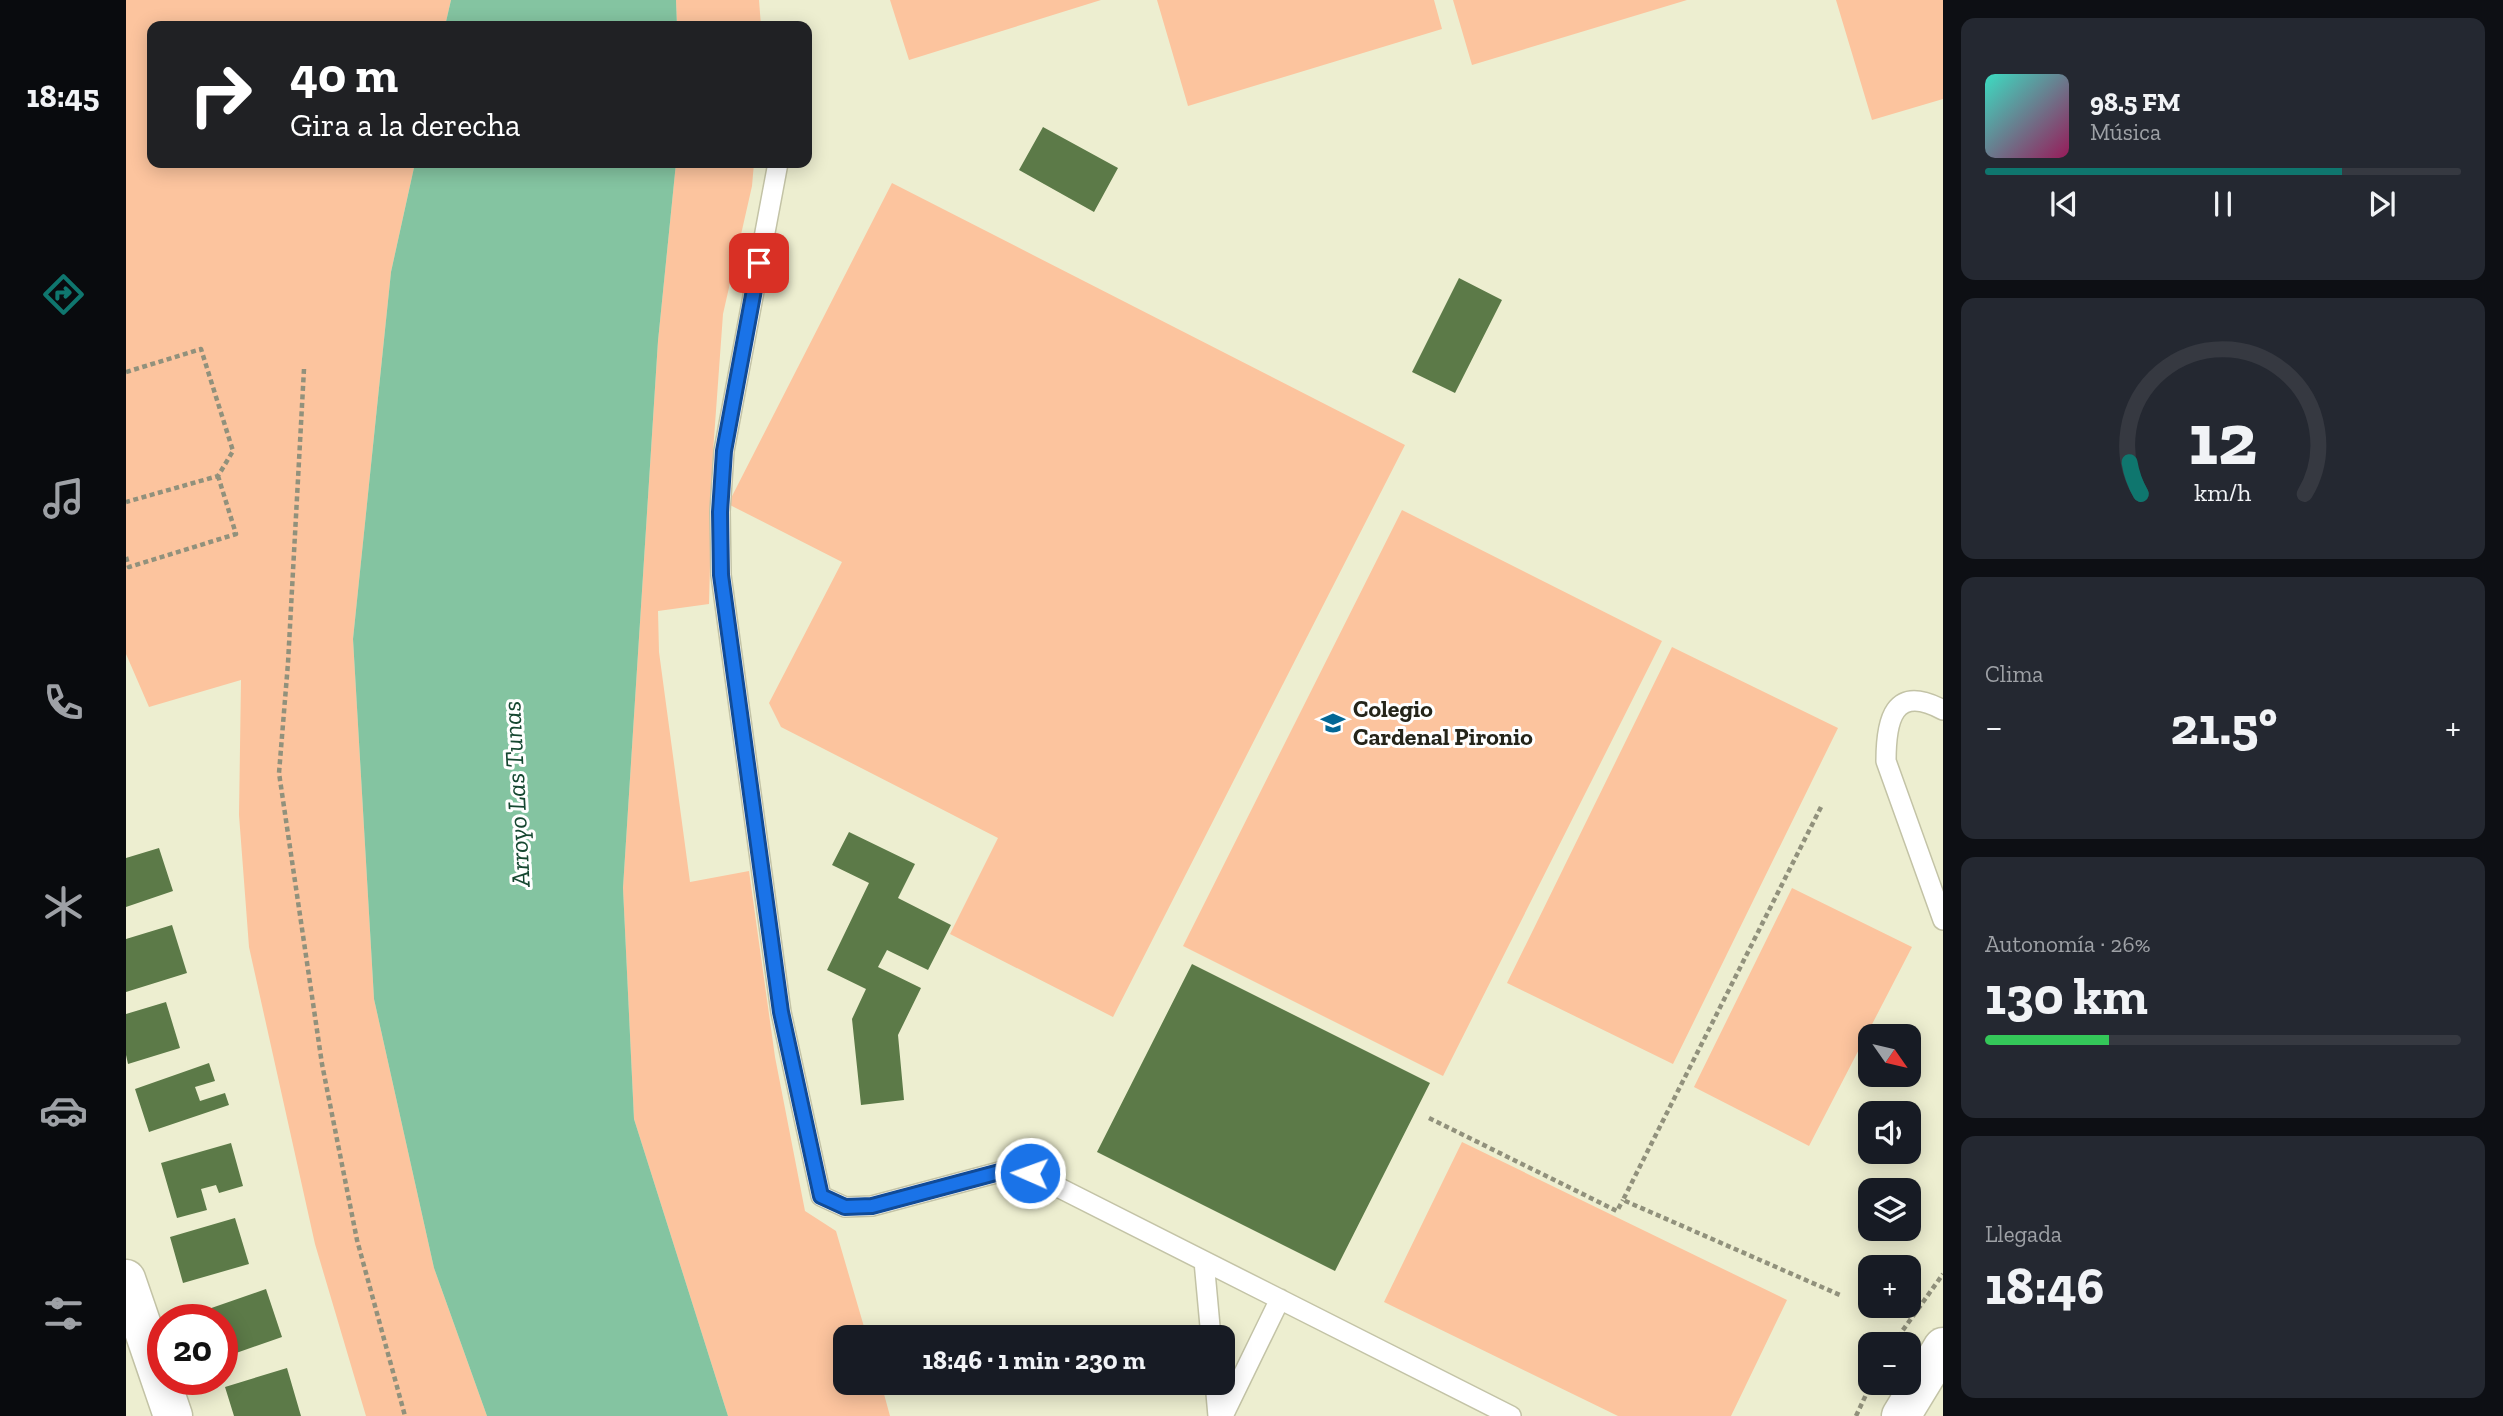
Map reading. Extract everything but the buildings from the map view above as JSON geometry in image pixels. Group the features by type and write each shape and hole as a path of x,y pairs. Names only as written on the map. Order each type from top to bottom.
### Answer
{"street":[{"path":"126,1279 173,1416"},
{"path":"1902,1416 1943,1347"}],"lane":[{"path":"777,168 724,451 720,512 721,575 781,1012 821,1196 845,1207 872,1206 1007,1170 1030,1173 1511,1416"},
{"path":"1943,709 1931,703 1917,701 1905,704 1895,711 1889,721 1886,739 1886,761 1943,920"},
{"path":"1204,1261 1210,1325"},
{"path":"1220,1416 1280,1300"},
{"path":"1217,1395 1220,1416"}],"path":[{"path":"126,372 201,349 233,452 218,476 126,502"},
{"path":"304,369 288,663 279,773 324,1078 357,1240 405,1416"},
{"path":"126,557 129,567 236,534 218,476"},
{"path":"1429,1118 1617,1211 1821,807"},
{"path":"1623,1200 1840,1295"},
{"path":"1902,1332 1943,1274"},
{"path":"1856,1416 1866,1395"}],"shaded area":[{"path":"126,0 451,0 446,21 147,21 147,168 414,168 391,272 353,639 374,999 434,1268 487,1416 366,1416 315,1244 249,947 239,815 241,680 149,707 126,654"},
{"path":"676,0 759,0 761,21 677,21"},
{"path":"890,0 1101,0 909,60"},
{"path":"1157,0 1434,0 1442,29 1188,106"},
{"path":"1453,0 1687,0 1472,65"},
{"path":"1836,0 1943,0 1943,99 1872,120"},
{"path":"675,168 754,168 752,186 723,314 713,452 709,604 658,611 659,652 690,882 749,871 775,1057 805,1211 836,1231 863,1325 833,1325 833,1395 884,1395 890,1416 728,1416 634,1119 623,888 658,341"},
{"path":"892,183 1405,445 1113,1017 950,934 998,838 781,727 769,703 842,562 728,504"},
{"path":"1402,510 1662,641 1443,1076 1183,946"},
{"path":"1672,647 1838,728 1673,1064 1507,983"},
{"path":"1792,888 1912,947 1872,1024 1858,1024 1858,1051 1809,1146 1694,1087"},
{"path":"1462,1142 1787,1300 1731,1416 1618,1416 1384,1302"}],"water":[{"path":"451,0 676,0 677,21 446,21"},
{"name":"Arroyo Las Tunas","path":"414,168 675,168 658,341 623,888 634,1119 728,1416 487,1416 434,1268 374,999 353,639 391,272"}],"place":[{"name":"Colegio Cardenal Pironio","path":"1333,723"}],"route":[{"path":"759,263 724,451 720,512 721,575 781,1012 821,1196 845,1207 872,1206 987,1174 1007,1170 1030,1173"}]}
